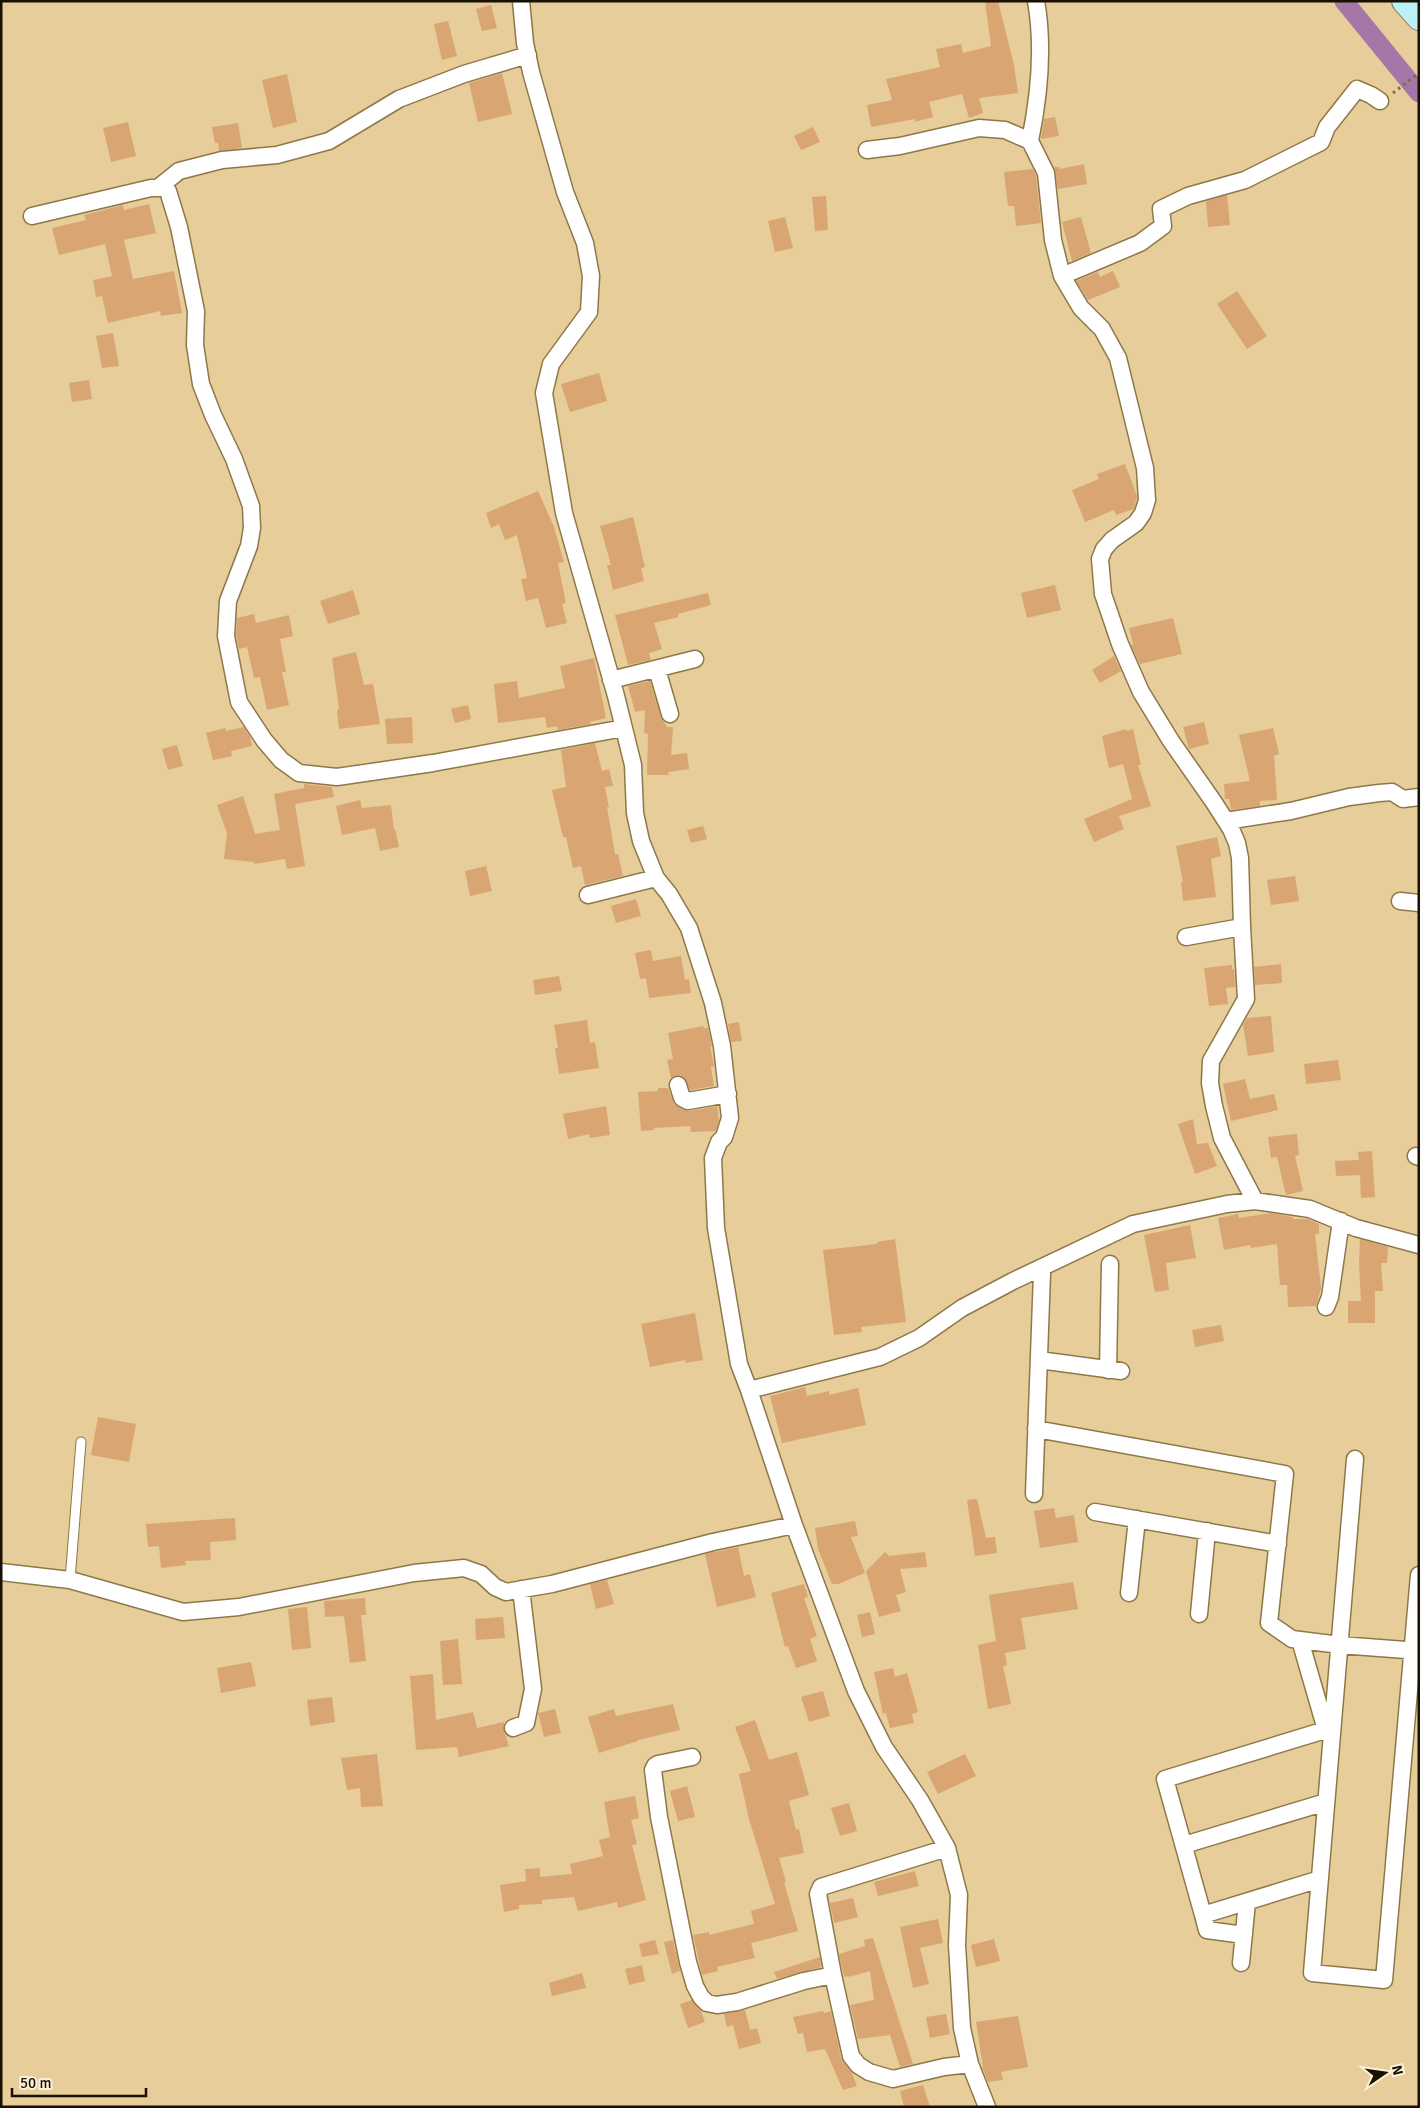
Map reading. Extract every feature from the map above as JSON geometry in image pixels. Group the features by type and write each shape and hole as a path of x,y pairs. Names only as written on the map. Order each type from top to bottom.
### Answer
{"street":[{"path":"521,1 528,55 545,124 565,192 585,243 591,276 589,312 552,364 544,393 564,513 612,680 633,765 635,813 641,841 656,878 669,894 689,928 712,1003 722,1046 730,1118 724,1137 719,1142 713,1158 716,1228 739,1364 794,1525 856,1690 884,1747 920,1800 947,1848 959,1895 957,1945 962,2028 970,2064 987,2107"},
{"path":"1036,1 1039,17 1039,61 1034,119 1030,141 1046,173 1053,240 1062,276 1081,308 1102,329 1118,358 1145,468 1147,500 1143,513 1136,523 1112,540 1104,549 1100,559 1103,594 1120,644 1141,692 1171,742 1226,821 1237,843 1240,858 1246,999 1211,1061 1210,1083 1222,1138 1256,1201"},
{"path":"1404,1 1419,18"},
{"path":"32,216 159,187 179,171 222,160 278,155 329,141 399,99 464,74 528,55"},
{"path":"1062,276 1140,243 1163,226 1162,209 1188,196 1245,180 1320,142 1327,127 1357,89 1385,98"},
{"path":"867,150 900,146 979,128 1005,130 1030,141"},
{"path":"159,187 168,190 192,286 196,311 195,345 201,384 234,460 251,506 252,528 249,546 228,601 226,636 239,702 264,740 281,760 298,773 337,778 433,763 624,728"},
{"path":"612,680 695,659"},
{"path":"657,669 670,714"},
{"path":"1226,821 1291,811 1349,797 1379,793 1392,792 1402,799 1419,797"},
{"path":"588,895 656,878"},
{"path":"1400,901 1419,903"},
{"path":"1186,938 1242,927"},
{"path":"678,1085 682,1098 688,1101 728,1094"},
{"path":"749,1390 880,1358 919,1338 962,1308 1013,1280 1133,1224 1227,1204 1256,1201 1310,1209 1356,1228 1419,1245"},
{"path":"1326,1307 1333,1279 1341,1221"},
{"path":"1039,1360 1114,1370 1110,1264"},
{"path":"1034,1494 1042,1273"},
{"path":"1036,1429 1285,1474 1270,1623 1292,1639 1340,1645 1416,1650"},
{"path":"1355,1459 1340,1645 1329,1729 1326,1802 1312,1974 1384,1980 1416,1650 1419,1575"},
{"path":"1095,1512 1278,1544"},
{"path":"1129,1593 1137,1519"},
{"path":"1,1572 70,1580 183,1612 239,1607 414,1573 464,1568 481,1574 495,1587 506,1592 521,1590 552,1584 713,1542 794,1525"},
{"path":"1199,1614 1208,1531"},
{"path":"513,1728 526,1722 533,1689 521,1590"},
{"path":"1300,1640 1329,1729"},
{"path":"1244,1935 1207,1930 1165,1779 1329,1729"},
{"path":"692,1756 658,1764 654,1766 653,1770 659,1817 688,1962 700,1997 707,2003 717,2005 737,2002 833,1974"},
{"path":"1184,1845 1326,1802"},
{"path":"947,1848 821,1887 818,1894 851,2056 858,2065 869,2072 893,2079 944,2067 970,2064"},
{"path":"1203,1915 1320,1879"},
{"path":"1242,1963 1247,1902"}],"lane":[{"path":"70,1580 81,1442"}],"path":[{"path":"1385,98 1419,72"}],"building":[{"path":"985,1 998,1 1014,65 1018,93 979,98 983,113 969,118 962,94 929,102 933,117 915,122 915,119 871,127 867,105 892,100 886,79 940,67 936,49 961,44 963,53 991,46"},
{"path":"491,5 497,28 482,31 476,9"},
{"path":"448,21 457,56 442,60 434,24"},
{"path":"502,73 512,114 478,122 469,83"},
{"path":"287,74 297,122 273,128 262,80"},
{"path":"1055,117 1059,136 1041,139 1044,119"},
{"path":"128,122 136,156 111,162 103,128"},
{"path":"238,123 242,148 219,151 218,143 215,143 212,127"},
{"path":"813,127 820,142 801,150 794,136"},
{"path":"1084,164 1087,184 1058,189 1054,167 1059,167 1060,169"},
{"path":"1033,169 1036,176 1041,223 1016,226 1014,206 1008,206 1004,172"},
{"path":"1227,195 1230,225 1208,227 1206,201"},
{"path":"826,196 828,230 815,231 812,197"},
{"path":"149,204 156,233 124,240 133,279 174,271 182,313 161,316 160,311 108,323 102,296 96,297 93,280 112,276 105,244 59,255 52,228 86,220 84,215 123,205 124,210"},
{"path":"785,217 793,248 775,252 768,221"},
{"path":"1081,217 1091,253 1072,261 1062,222"},
{"path":"1113,271 1120,287 1088,300 1076,281 1098,272 1100,277"},
{"path":"1237,291 1267,336 1247,349 1217,304"},
{"path":"113,333 119,366 102,368 96,336"},
{"path":"599,373 607,401 570,412 561,384"},
{"path":"89,380 92,399 72,402 69,383"},
{"path":"1125,464 1137,496 1134,509 1116,515 1114,510 1085,522 1072,490 1099,479 1097,474"},
{"path":"538,491 554,527 564,562 558,563 566,603 562,604 567,623 546,628 538,598 526,601 521,579 527,578 517,535 505,540 499,524 491,528 486,513"},
{"path":"633,517 645,567 641,568 644,581 613,590 607,565 611,565 600,526"},
{"path":"1055,585 1061,610 1027,618 1021,593"},
{"path":"353,590 360,614 328,624 320,601"},
{"path":"708,593 711,605 678,614 678,617 654,623 662,649 649,653 651,660 628,665 615,615"},
{"path":"254,614 256,623 289,615 293,636 280,639 286,672 282,672 289,705 267,710 260,677 254,678 247,647 239,649 236,634 237,618"},
{"path":"1173,618 1182,654 1140,664 1131,645 1133,644 1129,628"},
{"path":"356,652 364,685 373,684 380,724 339,729 337,710 339,709 332,658"},
{"path":"1114,656 1121,671 1100,683 1092,670"},
{"path":"594,658 606,718 590,722 591,724 558,730 557,726 547,728 545,717 498,723 494,684 517,681 519,698 565,688 560,666"},
{"path":"650,681 661,717 667,727 673,727 671,755 687,753 689,769 668,772 669,775 647,775 648,734 644,733 645,710 635,712 628,686"},
{"path":"468,705 471,719 455,723 451,709"},
{"path":"412,717 413,743 387,744 385,719"},
{"path":"1204,722 1209,744 1189,749 1183,727"},
{"path":"244,727 250,737 252,746 231,751 232,756 213,760 206,733 225,728 226,731"},
{"path":"1273,728 1279,754 1274,756 1277,800 1260,801 1260,806 1231,810 1229,799 1225,799 1224,784 1250,781 1239,735"},
{"path":"1126,729 1127,731 1133,729 1141,765 1138,765 1151,806 1119,816 1124,829 1094,842 1084,819 1132,799 1123,764 1109,768 1102,736"},
{"path":"595,743 602,771 609,769 613,786 605,787 609,807 607,807 615,854 618,854 623,876 585,885 581,866 573,868 566,837 563,837 552,790 566,787 561,750"},
{"path":"177,745 183,766 168,770 162,749"},
{"path":"304,784 332,787 334,797 295,804 305,866 287,869 285,859 254,864 254,862 224,859 227,833 217,805 243,796 255,834 280,830 274,794 304,788"},
{"path":"360,800 362,808 391,805 394,830 399,847 380,851 375,828 342,835 336,806"},
{"path":"703,826 707,839 691,843 687,830"},
{"path":"1217,837 1221,856 1211,859 1216,897 1183,901 1181,882 1183,882 1176,846"},
{"path":"486,866 492,891 470,896 465,871"},
{"path":"1295,876 1299,901 1271,905 1267,880"},
{"path":"636,899 641,916 616,923 611,906"},
{"path":"651,950 653,961 681,956 685,980 689,979 691,993 649,998 646,978 640,979 635,953"},
{"path":"1281,964 1282,983 1255,985 1254,967"},
{"path":"1232,965 1235,987 1226,988 1228,1004 1209,1006 1204,968"},
{"path":"559,976 562,991 535,995 533,980"},
{"path":"1271,1016 1274,1052 1248,1056 1243,1025 1247,1018"},
{"path":"587,1020 590,1043 595,1042 599,1068 559,1074 555,1048 558,1048 554,1025"},
{"path":"739,1022 742,1041 731,1042 728,1024"},
{"path":"703,1026 708,1028 712,1046 710,1046 714,1066 711,1067 714,1086 690,1090 684,1077 680,1075 671,1078 667,1060 673,1059 668,1033"},
{"path":"1338,1060 1341,1080 1306,1084 1304,1064"},
{"path":"1245,1079 1250,1099 1274,1094 1278,1110 1231,1121 1223,1084"},
{"path":"658,1088 668,1088 674,1104 684,1110 690,1111 717,1106 719,1120 716,1131 691,1132 690,1126 654,1128 654,1130 641,1131 638,1092 658,1091"},
{"path":"606,1106 610,1135 590,1138 589,1134 568,1139 563,1114"},
{"path":"1193,1119 1197,1144 1208,1143 1217,1166 1195,1174 1178,1124"},
{"path":"1297,1134 1299,1155 1295,1156 1303,1191 1286,1195 1277,1157 1271,1158 1268,1137"},
{"path":"1372,1151 1375,1197 1361,1198 1360,1175 1336,1176 1335,1161 1359,1160 1358,1152"},
{"path":"1271,1213 1293,1217 1293,1219 1308,1219 1319,1224 1319,1234 1315,1234 1321,1288 1316,1306 1288,1307 1287,1285 1280,1285 1277,1244 1251,1248 1250,1245 1224,1250 1218,1218 1238,1214 1239,1218"},
{"path":"1190,1225 1196,1258 1166,1263 1169,1290 1155,1292 1144,1235"},
{"path":"895,1239 906,1322 861,1327 862,1332 834,1335 823,1250 877,1244 877,1242"},
{"path":"1360,1239 1388,1247 1387,1263 1381,1263 1383,1291 1375,1291 1375,1323 1348,1323 1348,1301 1361,1301"},
{"path":"695,1313 703,1360 685,1363 685,1360 650,1367 641,1324"},
{"path":"1221,1325 1224,1341 1195,1347 1192,1330"},
{"path":"805,1387 807,1396 829,1391 829,1395 858,1388 866,1425 782,1443 770,1396"},
{"path":"98,1417 136,1424 129,1462 91,1455"},
{"path":"977,1499 986,1538 995,1537 997,1553 975,1556 967,1500"},
{"path":"1054,1508 1056,1518 1074,1515 1078,1542 1040,1548 1034,1511"},
{"path":"235,1518 236,1540 210,1542 211,1560 185,1561 186,1565 161,1568 159,1546 148,1547 146,1524"},
{"path":"855,1521 858,1536 851,1537 865,1573 838,1584 832,1584 818,1549 815,1528"},
{"path":"738,1547 744,1576 750,1574 756,1597 717,1607 705,1554"},
{"path":"885,1552 889,1556 925,1552 927,1567 900,1569 906,1592 896,1595 901,1611 879,1617 866,1571"},
{"path":"607,1580 614,1604 596,1609 590,1584"},
{"path":"1073,1582 1078,1609 1021,1618 1026,1649 1005,1653 1007,1665 1003,1666 1011,1704 988,1709 978,1645 996,1641 989,1595"},
{"path":"804,1584 808,1597 804,1598 817,1636 810,1639 817,1661 796,1668 788,1646 785,1647 771,1593"},
{"path":"365,1598 366,1615 361,1615 366,1661 350,1663 344,1616 325,1617 324,1601"},
{"path":"307,1607 311,1648 292,1650 288,1609"},
{"path":"870,1612 875,1634 862,1637 857,1615"},
{"path":"503,1617 505,1638 476,1640 475,1619"},
{"path":"458,1639 462,1684 443,1685 440,1641"},
{"path":"251,1662 256,1686 221,1693 217,1668"},
{"path":"893,1668 895,1677 907,1673 918,1712 912,1714 914,1723 890,1728 886,1713 883,1714 874,1672"},
{"path":"433,1674 436,1720 473,1712 477,1728 504,1722 504,1731 509,1746 459,1757 457,1747 416,1750 410,1676"},
{"path":"823,1691 830,1716 809,1722 801,1697"},
{"path":"332,1697 335,1722 310,1726 307,1700"},
{"path":"673,1704 680,1730 638,1740 599,1753 588,1717 614,1709 616,1716"},
{"path":"555,1709 561,1733 544,1737 538,1713"},
{"path":"755,1720 769,1760 797,1752 809,1795 789,1801 796,1830 799,1829 804,1853 779,1858 798,1931 751,1943 755,1958 717,1967 718,1971 702,1975 693,1935 709,1932 709,1935 754,1924 751,1911 775,1904 749,1819 739,1774 751,1771 735,1727"},
{"path":"377,1754 383,1806 361,1807 360,1788 347,1790 341,1758"},
{"path":"965,1754 976,1776 938,1794 927,1772"},
{"path":"687,1786 695,1817 678,1821 670,1791"},
{"path":"635,1796 639,1818 631,1820 637,1844 632,1845 646,1900 618,1908 617,1902 578,1911 574,1897 542,1900 542,1904 519,1905 519,1909 504,1912 500,1885 526,1881 525,1869 540,1868 540,1877 572,1874 570,1864 603,1856 599,1840 610,1837 604,1802"},
{"path":"849,1803 857,1831 840,1836 831,1808"},
{"path":"915,1871 919,1886 878,1896 874,1882"},
{"path":"853,1898 858,1917 834,1923 830,1903"},
{"path":"938,1919 943,1943 920,1948 929,1984 913,1988 900,1927"},
{"path":"873,1938 913,2064 900,2067 890,2035 858,2039 850,2005 874,2000 870,1971 844,1977 839,1954 865,1946 864,1940"},
{"path":"994,1939 1000,1961 976,1967 971,1945"},
{"path":"655,1940 659,1954 642,1957 639,1944"},
{"path":"673,1940 680,1971 672,1974 664,1942"},
{"path":"820,1957 821,1967 777,1979 774,1972"},
{"path":"642,1965 645,1981 629,1985 625,1969"},
{"path":"582,1973 586,1988 552,1996 549,1983"},
{"path":"692,2000 701,2011 705,2022 688,2028 680,2004"},
{"path":"745,2010 750,2030 757,2028 761,2043 739,2049 733,2025 727,2027 724,2014"},
{"path":"823,2011 824,2013 831,2011 841,2058 852,2073 857,2086 843,2090 825,2049 807,2052 803,2033 798,2034 793,2017"},
{"path":"946,2014 950,2034 930,2038 926,2017"},
{"path":"1018,2016 1028,2067 1001,2072 1003,2080 988,2082 982,2067 976,2022"},
{"path":"923,2085 930,2107 904,2107 900,2091"}],"waterway":[{"path":"1344,1 1419,93"}]}
